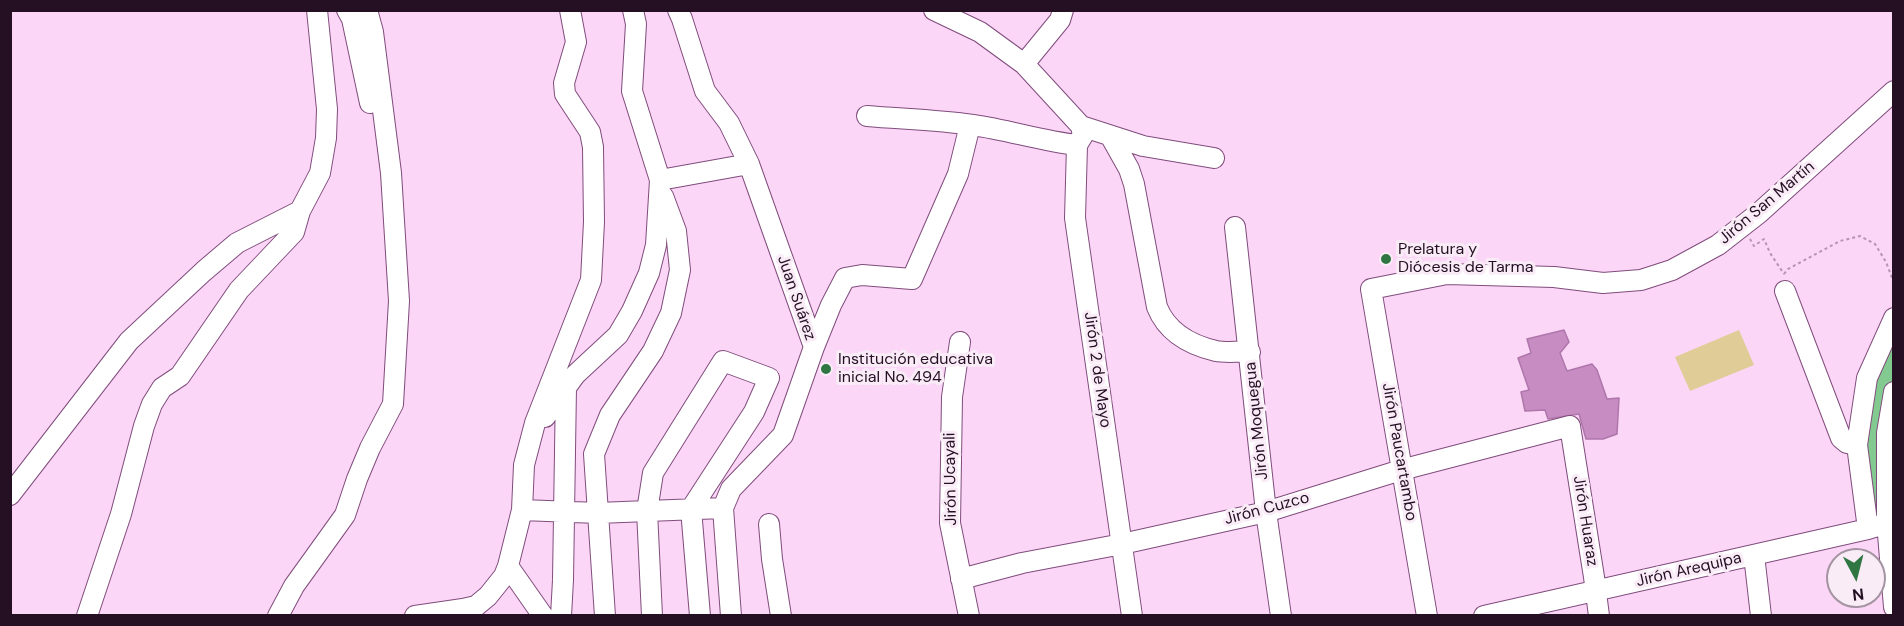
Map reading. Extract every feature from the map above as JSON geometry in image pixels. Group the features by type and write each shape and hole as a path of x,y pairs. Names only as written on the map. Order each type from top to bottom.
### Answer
{"street":[{"path":"87,615 121,514 152,404 162,388 180,376 238,290 294,232 300,211 320,173 326,138 327,109 317,10"},
{"path":"347,10 352,19 374,118 384,120"},
{"path":"278,615 294,586 345,515 361,469 393,404 399,300 391,173 373,32 367,10"},
{"path":"415,615 476,606 488,596 504,576 522,510 524,465 529,445 550,380 591,280 594,222 593,147 590,132 565,94 564,83 576,42 570,10"},
{"path":"605,615 594,454 610,415 653,351 671,313 680,270 676,231 633,91 636,24 633,10"},
{"name":"Juan Suárez","path":"678,10 705,91 729,123 749,164 814,347 783,435 731,489 723,508"},
{"path":"934,10 980,32 1024,63 1081,126 1143,146 1214,158"},
{"path":"1024,63 1060,20 1063,10"},
{"name":"Jirón San Martín","path":"1371,289 1448,274 1554,277 1603,283 1641,280 1672,270 1718,245 1760,213 1893,91"},
{"path":"867,116 970,125 1077,146"},
{"path":"814,347 845,278 862,275 912,279 958,174 970,125"},
{"name":"Jirón 2 de Mayo","path":"1081,126 1083,135 1077,146 1075,218 1132,615"},
{"path":"1111,137 1129,169 1134,184 1157,307 1162,320 1170,330 1217,351 1250,352"},
{"path":"660,185 749,164"},
{"path":"529,445 553,404 575,375 618,335 632,311 648,273 656,244 660,185"},
{"path":"10,495 129,341 237,243 300,211"},
{"name":"Jirón Moquegua","path":"1235,227 1266,512 1281,615"},
{"path":"1784,283 1841,438 1847,443 1857,445"},
{"name":"Jirón Paucartambo","path":"1371,289 1427,615"},
{"path":"1868,529 1857,445 1867,378 1893,318"},
{"name":"Jirón Ucayali","path":"960,342 951,407 950,523 969,615"},
{"path":"652,615 648,511 653,473 723,362 769,378 754,412 691,509 700,615"},
{"path":"561,615 566,387"},
{"path":"1893,392 1887,433 1893,607"},
{"name":"Jirón Cuzco","path":"962,579 1022,562 1122,544 1266,512 1401,470 1570,426"},
{"name":"Jirón Huaraz","path":"1570,426 1599,615"},
{"path":"522,510 598,513 723,508 731,615"},
{"name":"Jirón Arequipa","path":"1484,615 1868,529 1890,521"},
{"path":"769,524 780,615"},
{"path":"1754,555 1761,615"},
{"path":"508,566 543,615"}],"path":[{"path":"1784,283 1788,269 1840,241 1860,236 1875,244 1886,262 1893,283"},
{"path":"1750,238 1754,246 1764,239 1784,283"}],"shaded area":[{"path":"1739,330 1754,365 1690,391 1675,357"}],"building":[{"path":"1564,330 1569,342 1560,353 1567,371 1592,364 1597,370 1607,399 1619,398 1617,434 1603,439 1586,439 1579,414 1548,419 1545,410 1525,411 1521,392 1529,390 1518,358 1531,353 1527,339"}],"waterway":[{"path":"1878,508 1876,449 1878,411 1894,354"}],"place":[{"name":"Prelatura y Diócesis de Tarma","path":"1386,259"},
{"name":"Institución educativa inicial No. 494","path":"826,369"}]}
